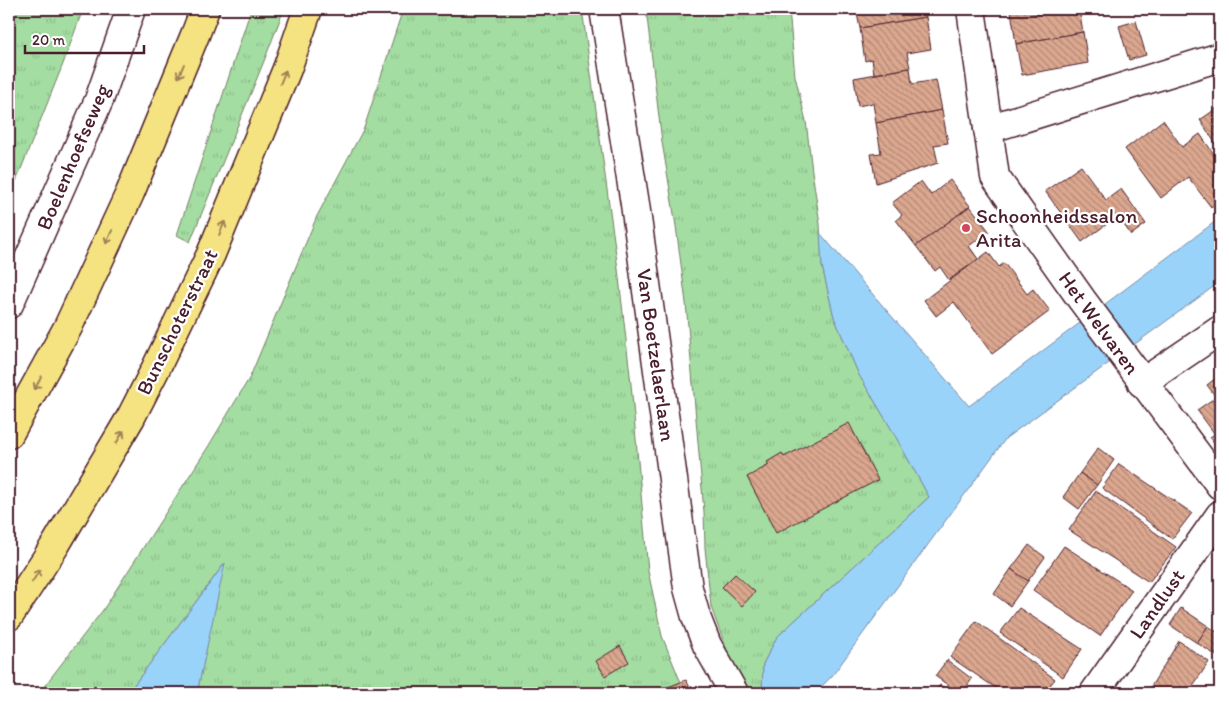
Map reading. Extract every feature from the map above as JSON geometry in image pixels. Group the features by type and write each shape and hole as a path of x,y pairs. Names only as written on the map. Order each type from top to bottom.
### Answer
{"main road":[{"path":"9,434 68,327 130,193 204,9"},
{"name":"Bunschoterstraat","path":"9,616 56,544 126,425 154,372 212,254 287,69 308,9"}],"street":[{"name":"Boelenhoefseweg","path":"9,304 99,100 131,9"},
{"name":"Van Boetzelaerlaan","path":"604,9 635,204 688,588 696,617 707,645 734,693"},
{"name":"Het Welvaren","path":"971,9 995,177 1142,383 1220,330"},
{"path":"988,129 1220,57"},
{"path":"1142,383 1220,485"},
{"name":"Landlust","path":"1094,693 1220,515"}],"green space":[{"path":"9,9 83,9 9,199"},
{"path":"251,9 284,9 190,242 177,235"},
{"path":"403,9 582,9 618,269 631,384 648,571 662,636 679,678 688,693 197,693 224,564 128,693 39,693 103,610 208,447 250,377 317,216 364,128"},
{"path":"646,9 789,9 795,76 806,121 820,224 822,266 834,317 859,375 929,497 777,637 763,664 762,693 746,693 738,681 711,607 686,303 662,142"}],"water":[{"path":"1220,218 1220,282 1006,438 832,676 815,693 762,693 763,664 777,637 929,497 859,375 834,317 822,266 820,233 969,406"},
{"path":"225,563 197,693 128,693"}],"building":[{"path":"856,9 924,9 926,17 860,28"},
{"path":"1079,9 1083,32 1016,44 1011,11"},
{"path":"926,17 931,49 907,53 910,68 874,74 872,59 865,61 860,28"},
{"path":"1136,21 1146,55 1129,60 1119,26"},
{"path":"1083,32 1088,63 1022,75 1016,44"},
{"path":"910,68 912,84 936,80 942,110 876,123 873,103 858,106 854,78"},
{"path":"1220,106 1220,150 1200,120"},
{"path":"942,110 948,143 934,145 938,163 876,183 871,154 881,153 876,123"},
{"path":"1163,120 1182,147 1200,134 1220,163 1220,200 1211,207 1188,177 1161,198 1125,149"},
{"path":"1081,166 1106,200 1121,189 1146,224 1131,235 1118,216 1082,242 1045,191"},
{"path":"950,180 970,206 916,246 896,220 902,215 892,203 921,181 931,195"},
{"path":"970,206 989,231 969,246 978,259 949,280 940,267 935,271 916,246"},
{"path":"988,252 999,267 1004,263 1027,294 1033,289 1050,311 992,354 954,302 936,316 924,300"},
{"path":"1216,378 1220,384 1220,441 1197,410 1216,397 1207,385"},
{"path":"849,423 878,480 776,533 747,477 769,465 767,462 782,453 784,457"},
{"path":"1215,434 1220,441 1220,451 1210,437"},
{"path":"1098,448 1114,460 1097,485 1080,473"},
{"path":"1119,464 1192,513 1172,539 1102,488"},
{"path":"1080,473 1097,485 1079,509 1063,497"},
{"path":"1096,491 1176,547 1149,582 1069,530"},
{"path":"1029,545 1045,557 1028,581 1011,569"},
{"path":"1064,546 1132,590 1100,636 1033,590"},
{"path":"1011,569 1028,581 1010,606 994,594"},
{"path":"735,574 755,592 742,606 722,587"},
{"path":"1019,608 1082,649 1063,677 1000,633"},
{"path":"1181,608 1208,626 1197,643 1170,625"},
{"path":"976,621 1055,679 1044,693 1003,693 950,657"},
{"path":"1208,626 1220,634 1220,658 1197,643"},
{"path":"1179,641 1209,662 1188,693 1147,693"},
{"path":"620,646 629,662 605,676 596,661"},
{"path":"947,660 972,679 962,693 959,693 935,676"},
{"path":"686,680 693,693 670,693 668,687"},
{"path":"940,685 952,693 934,693"}],"place":[{"name":"Schoonheidssalon Arita","path":"966,228"}]}
